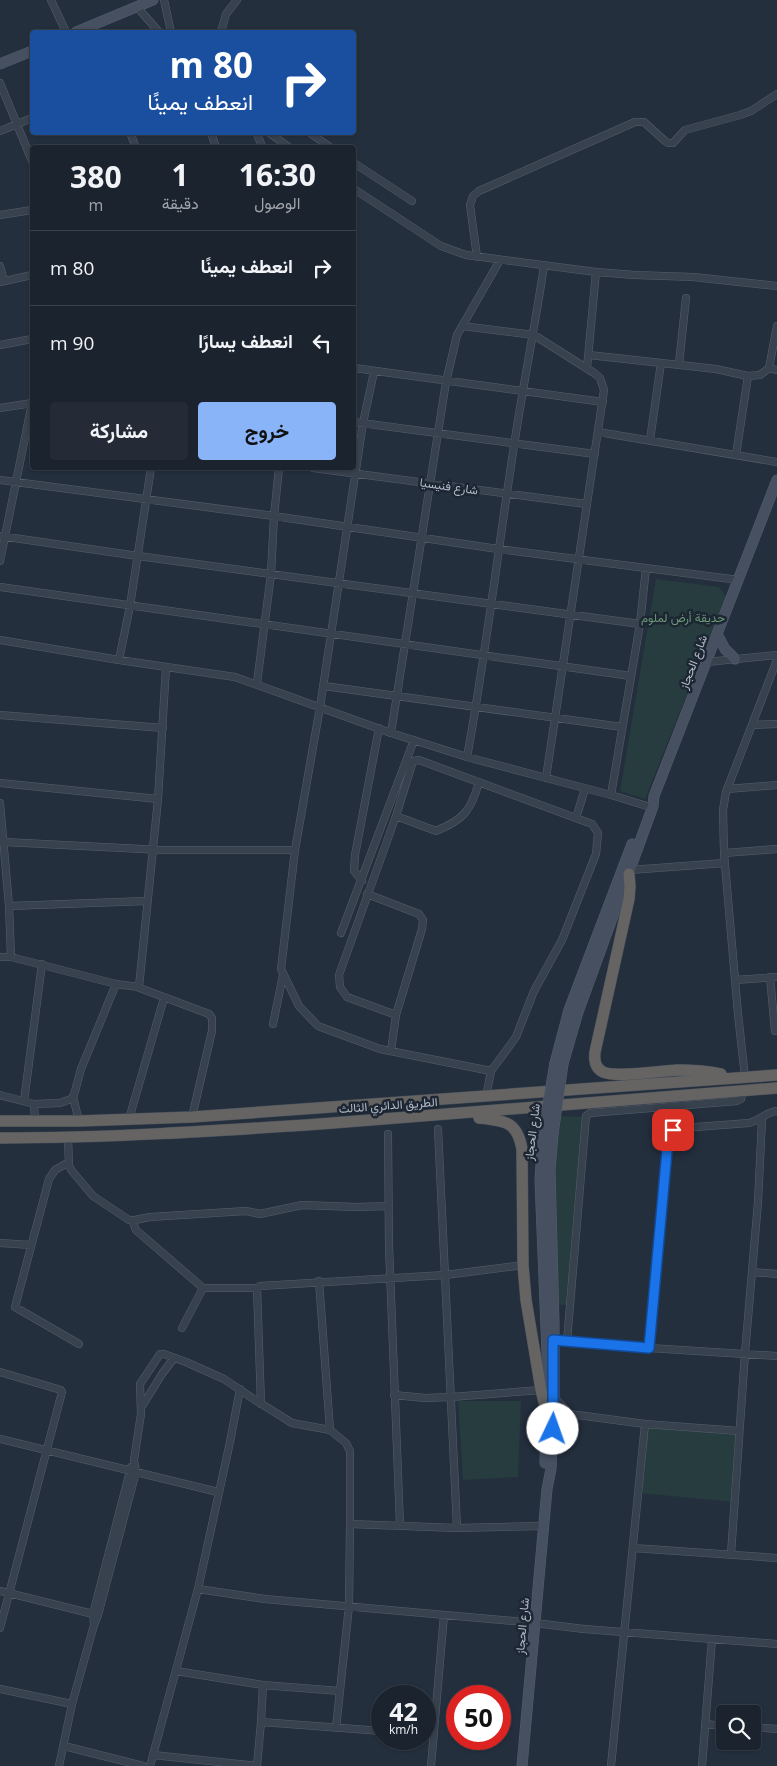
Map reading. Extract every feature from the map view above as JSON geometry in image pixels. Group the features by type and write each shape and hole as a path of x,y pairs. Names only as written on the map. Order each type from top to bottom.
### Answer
{"highway":[{"path":"629,872 629,899 595,1052 594,1060 596,1066 600,1071 612,1074 681,1070 717,1073 741,1078"},
{"name":"الطريق الدائري الثالث","path":"0,1121 129,1120 192,1117 777,1075"},
{"name":"الطريق الدائري الثالث","path":"0,1138 68,1138 164,1134 450,1115 777,1088"},
{"path":"450,1115 502,1120 513,1126 519,1136 522,1149 523,1265 526,1300 546,1410"}],"main road":[{"path":"87,30 153,0"},
{"path":"0,64 30,52"},
{"name":"شارع الحجاز","path":"547,1489 544,1477 547,1346 540,1180 569,1010 647,806 654,796 740,580 777,480"},
{"path":"717,634 725,649 735,658"},
{"name":"شارع الحجاز","path":"559,1064 653,806 654,796"},
{"name":"شارع الحجاز","path":"522,1766 547,1489 551,1469 554,1323 548,1134"}],"street":[{"path":"51,0 65,30"},
{"path":"164,0 171,30"},
{"path":"222,30 226,14 237,0"},
{"path":"137,7 157,30"},
{"path":"0,84 30,156"},
{"path":"477,257 470,205 472,196 479,191 635,122 644,122 665,141 673,143 685,130 740,115 777,94"},
{"path":"0,132 30,119"},
{"path":"272,135 286,145"},
{"path":"313,135 327,145"},
{"path":"356,163 412,201"},
{"path":"356,191 441,246 452,251 477,257 635,276 693,277 777,286"},
{"path":"0,215 30,210"},
{"path":"391,733 452,352 462,326 500,260"},
{"path":"0,266 2,282 30,275"},
{"path":"467,757 484,655 514,444 534,335 544,266"},
{"path":"587,368 596,272"},
{"path":"679,364 686,298"},
{"path":"462,326 534,335 600,378 604,390 546,778"},
{"path":"589,354 716,369 748,376 760,375 768,368 777,326"},
{"path":"0,345 30,339"},
{"path":"650,440 661,363"},
{"path":"356,368 602,402"},
{"path":"768,368 777,370"},
{"path":"374,372 363,423 324,686 295,850 280,964 283,975 299,1006 318,1026 380,1049 491,1071"},
{"path":"736,454 748,376"},
{"path":"0,408 30,403"},
{"path":"356,422 595,454"},
{"path":"0,561 2,536 30,429"},
{"path":"598,432 777,462"},
{"path":"119,660 130,606 151,470"},
{"path":"257,683 271,574 274,516 280,470"},
{"name":"شارع فنيسيا","path":"327,470 586,504"},
{"path":"0,480 274,516 498,550 740,580"},
{"path":"2,536 491,605 640,624"},
{"path":"611,795 632,676 646,568"},
{"path":"0,587 632,676"},
{"path":"0,640 235,677 257,683 391,733 467,757 647,806"},
{"path":"706,662 735,658 777,656"},
{"path":"741,1078 724,853 723,810 727,789 777,660"},
{"path":"137,988 139,986 158,799 166,667"},
{"path":"324,686 622,727"},
{"path":"0,715 163,728"},
{"path":"752,726 777,724"},
{"path":"362,881 354,871 354,863 379,728"},
{"path":"342,933 414,740"},
{"path":"396,1015 347,997 340,987 339,975 396,816 413,761 420,760 587,821 596,828 598,833 596,854 562,940 534,991 516,1037 491,1071 486,1097"},
{"path":"396,816 431,830 440,830 459,820 474,801 479,782"},
{"path":"0,783 158,799"},
{"path":"727,789 777,786"},
{"path":"576,818 585,789"},
{"path":"0,803 9,906 11,957"},
{"path":"4,842 152,849 295,850"},
{"path":"724,853 777,849"},
{"path":"629,872 725,862"},
{"path":"367,894 419,914 423,920 396,1015 391,1051"},
{"path":"9,906 147,901"},
{"path":"0,957 11,957 42,964 137,988 209,1014 212,1018 212,1031 192,1117"},
{"path":"24,1101 42,964"},
{"path":"274,1024 283,975"},
{"path":"735,980 774,977 775,1031"},
{"path":"79,1121 72,1097 81,1069 116,984"},
{"path":"129,1120 164,998"},
{"path":"567,1341 586,1116 590,1113 600,1112 737,1101 741,1099 743,1091"},
{"path":"0,1095 34,1104 65,1102 72,1097"},
{"path":"34,1104 35,1121"},
{"path":"649,1348 669,1129 742,1124 762,1119 768,1112 777,1111"},
{"path":"731,1554 744,1354 758,1202 762,1119"},
{"path":"438,1129 457,1528"},
{"path":"388,1134 390,1278 400,1525"},
{"path":"68,1138 69,1162 72,1171 93,1196 124,1217 132,1220 146,1217 246,1211 260,1214 302,1205 388,1206"},
{"path":"69,1162 55,1170 49,1179 15,1304 16,1308 79,1344"},
{"path":"136,1230 146,1217"},
{"path":"132,1220 136,1230 202,1288 257,1288 260,1286 319,1281 445,1274 523,1265"},
{"path":"0,1242 31,1245"},
{"path":"752,1272 777,1274"},
{"path":"319,1281 330,1430"},
{"path":"182,1328 202,1288"},
{"path":"257,1288 260,1404"},
{"path":"553,1340 777,1356"},
{"path":"59,1766 72,1704 94,1625 132,1471 141,1408 140,1384 160,1354 218,1376 294,1424 330,1430 346,1443 350,1451 349,1606 336,1728"},
{"path":"141,1408 174,1358"},
{"path":"0,1372 62,1391 0,1628"},
{"path":"150,1766 198,1589 240,1389"},
{"path":"394,1395 451,1398 541,1390"},
{"path":"554,1396 570,1414 644,1424 739,1431"},
{"path":"611,1766 644,1424"},
{"path":"0,1439 218,1492"},
{"path":"350,1524 457,1528 544,1526"},
{"path":"633,1548 777,1558"},
{"path":"198,1589 265,1599 584,1629 777,1644"},
{"path":"0,1591 96,1615"},
{"path":"436,1702 444,1615"},
{"path":"702,1766 712,1639"},
{"path":"176,1672 263,1685 340,1691"},
{"path":"153,1755 257,1766 263,1685"},
{"path":"0,1690 72,1704"},
{"path":"261,1722 371,1730"},
{"path":"705,1724 716,1725"},
{"path":"761,1728 777,1729"},
{"path":"64,1746 143,1766"},
{"path":"431,1766 432,1750"}],"green space":[{"name":"حديقة أرض لملوم","path":"656,579 719,587 726,597 645,799 620,791"},
{"path":"556,1116 586,1117 570,1306 555,1304 551,1170"},
{"path":"458,1401 521,1401 518,1477 463,1480"},
{"path":"645,1424 739,1431 734,1502 639,1493"}],"route":[{"path":"553,1429 553,1340 649,1348 669,1129 673,1130"}]}
